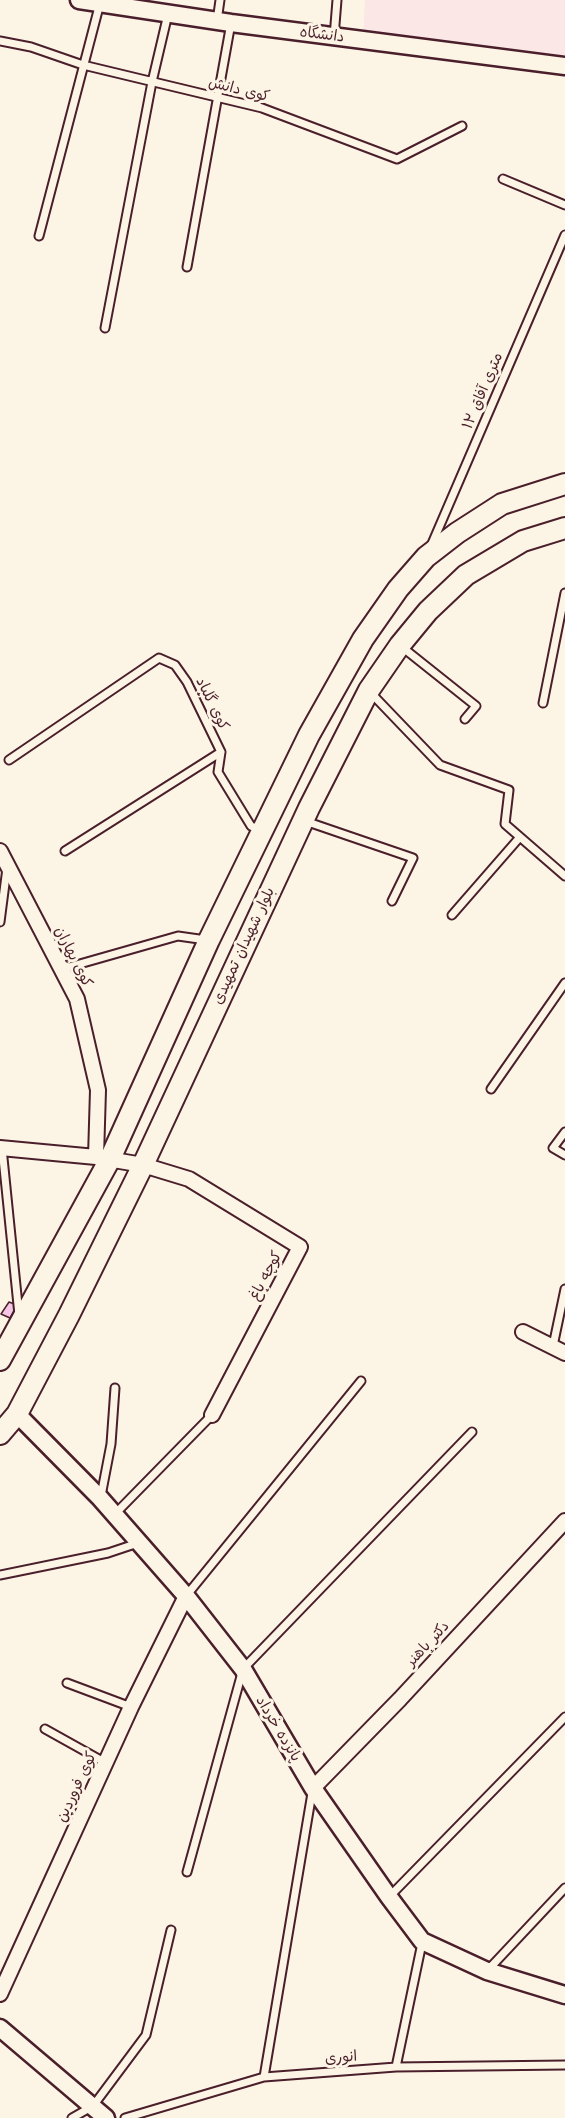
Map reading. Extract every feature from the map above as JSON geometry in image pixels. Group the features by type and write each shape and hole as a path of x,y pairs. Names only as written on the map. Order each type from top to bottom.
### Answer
{"main road":[{"path":"0,1360 20,1325 103,1158 315,725 363,639 398,589 426,557 457,533 502,504 565,484"},
{"name":"بلوار شهیدان تمهیدی","path":"0,1434 17,1414 69,1316 143,1165 303,820 369,690 400,645 428,611 466,575 524,542 565,528"}],"street":[{"name":"دانشگاه","path":"79,0 334,37 565,66"},
{"name":"کوی بهاران","path":"0,851 77,999 98,1090 103,1158"},
{"path":"1,1148 103,1158 143,1165"},
{"name":"کوچه باغ","path":"143,1165 189,1179 300,1247 212,1415"},
{"path":"523,1332 559,1349"},
{"name":"پانزده خرداد","path":"17,1414 100,1498 186,1596 243,1670 313,1788 389,1898 422,1941 487,1971 565,1995"},
{"name":"دکتر باهنر","path":"313,1788 400,1699 565,1521"},
{"name":"کوی فروردین","path":"0,1994 131,1707 186,1596"},
{"path":"0,2028 106,2118"}],"lane":[{"path":"187,267 218,99 224,22 220,0"},
{"path":"334,37 337,0"},
{"path":"39,236 83,65 108,3"},
{"path":"105,328 152,82 168,14"},
{"name":"کوی دانش","path":"0,41 31,47 83,65 262,108 397,159 462,126"},
{"path":"503,179 565,205"},
{"name":"۱۲ متری آفاق","path":"426,557 565,235"},
{"path":"543,703 565,593"},
{"path":"400,645 476,706 465,719"},
{"name":"کوی گلباد","path":"9,760 159,658 175,665 188,682 220,752 218,772 251,826 262,832"},
{"path":"369,690 440,765 509,790 505,824 565,876"},
{"path":"65,852 220,752"},
{"path":"303,820 413,858 392,901"},
{"path":"452,915 520,837"},
{"path":"0,922 8,865"},
{"path":"62,969 178,936 209,940"},
{"path":"491,1089 565,983"},
{"path":"565,1132 553,1148 565,1155"},
{"path":"1,1148 20,1325"},
{"path":"559,1349 565,1290"},
{"path":"186,1596 361,1381"},
{"path":"100,1498 111,1444 116,1388"},
{"path":"114,1515 212,1415"},
{"path":"187,1872 243,1670 472,1432"},
{"path":"0,1575 108,1552 138,1543"},
{"path":"67,1683 131,1707"},
{"path":"389,1898 565,1717"},
{"path":"45,1729 106,1763"},
{"path":"264,2078 313,1788"},
{"path":"487,1971 565,1888"},
{"path":"72,2118 93,2106 146,2035 171,1930"},
{"path":"396,2067 422,1941"},
{"name":"انوری","path":"125,2118 264,2078 396,2067 565,2066"}],"shaded area":[{"path":"365,0 565,0 565,59 363,40"}],"building":[{"path":"9,1302 17,1305 10,1318 1,1314"}]}
